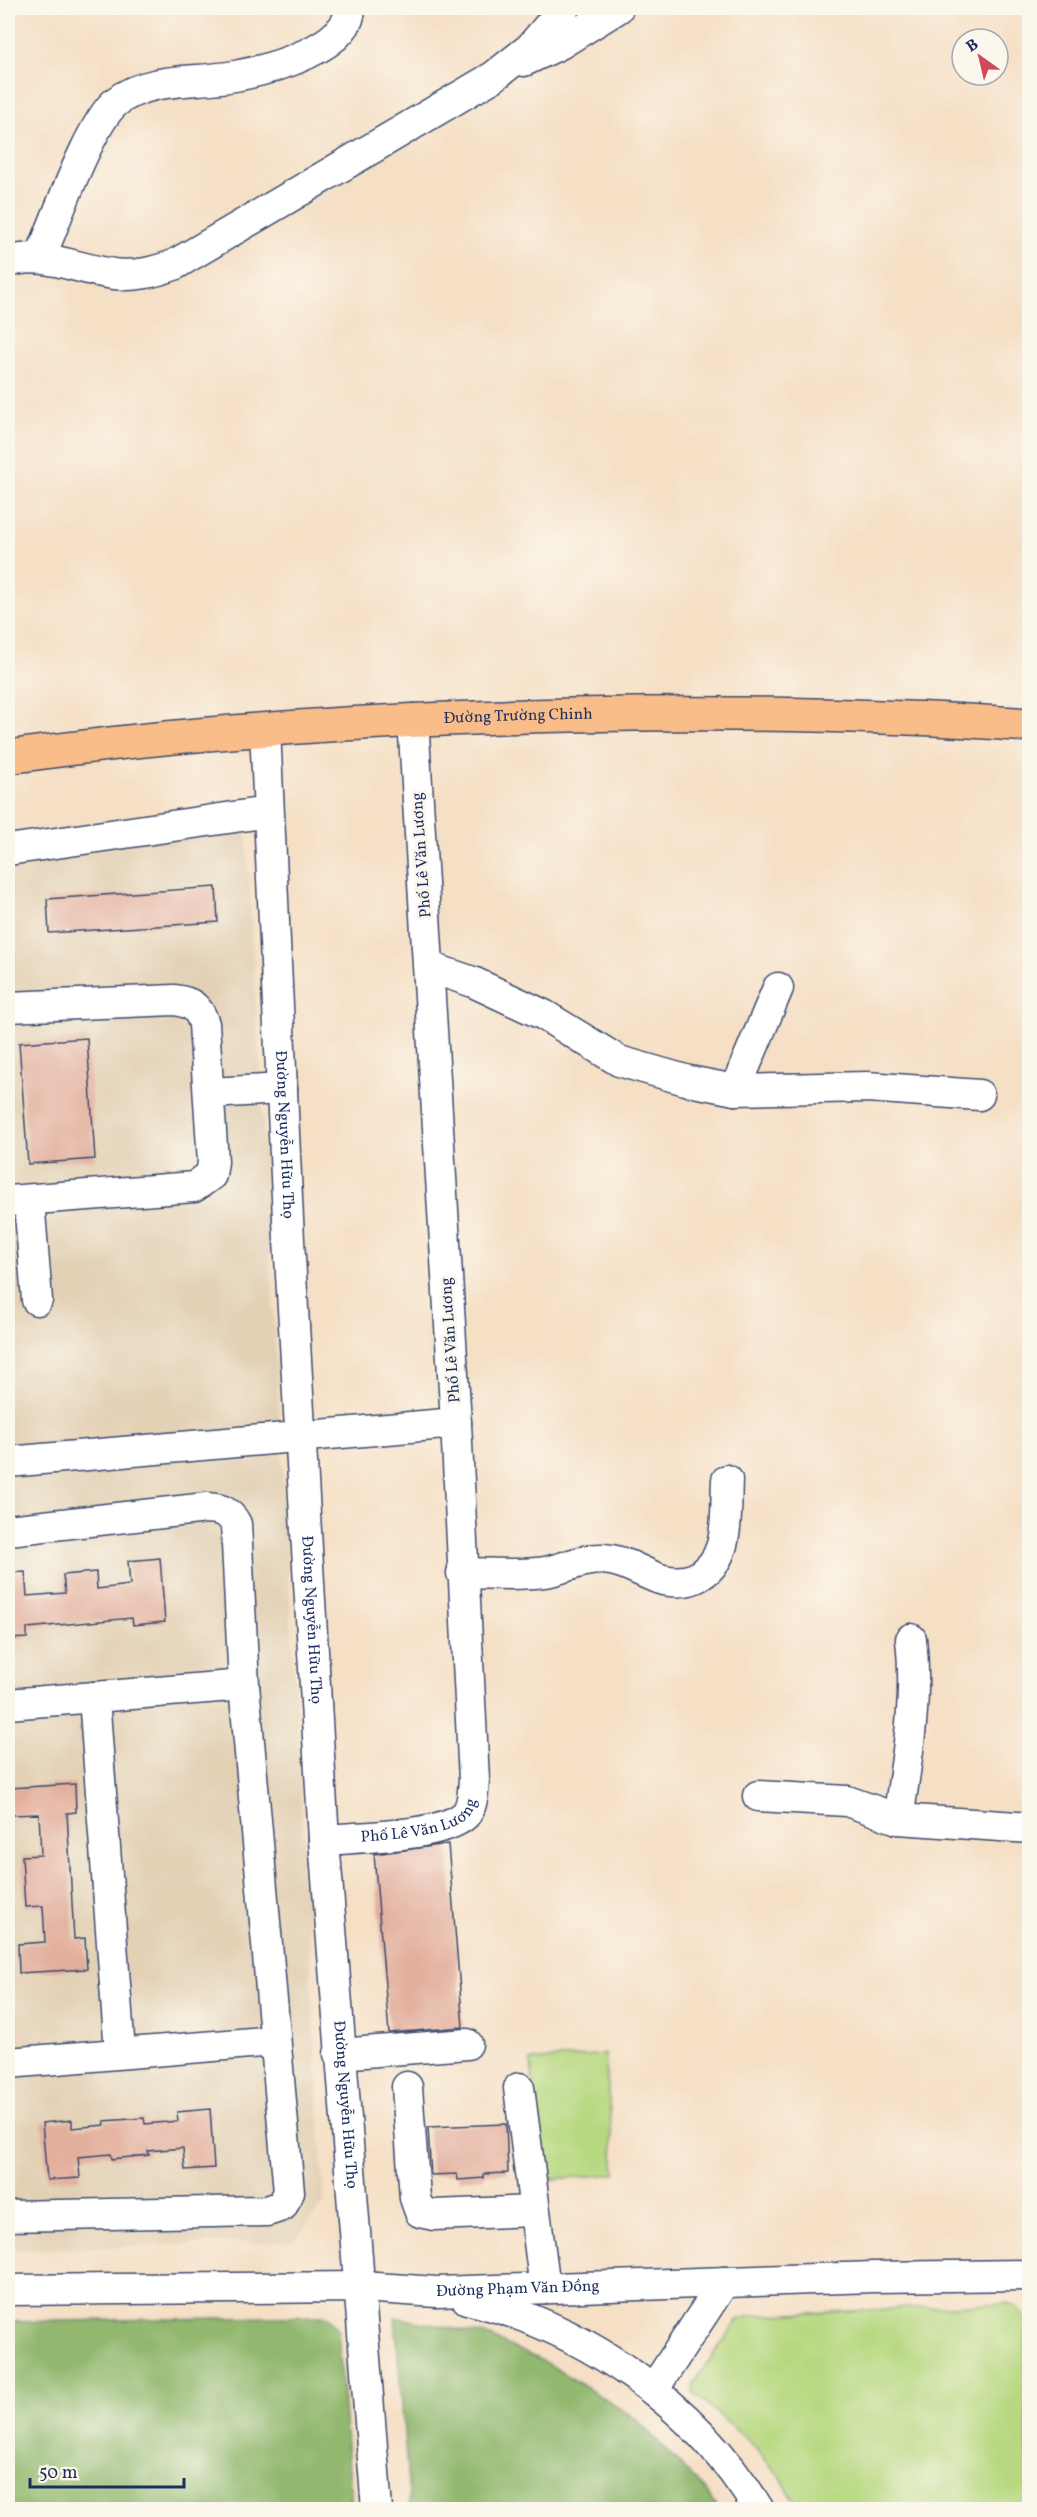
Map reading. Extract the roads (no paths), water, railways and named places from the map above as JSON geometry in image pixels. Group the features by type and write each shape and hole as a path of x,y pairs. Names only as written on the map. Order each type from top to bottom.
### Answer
{"main road":[{"name":"Đường Trường Chinh","path":"8,757 153,738 413,718 781,714 1029,724"}],"street":[{"path":"40,258 99,122 115,103 137,89 237,76 302,56 337,34 346,24 350,8"},
{"path":"510,66 530,48 564,8"},
{"path":"8,262 40,258 113,274 135,275 174,265 510,66 560,44 618,8"},
{"name":"Phố Lê Văn Lương","path":"324,1840 432,1829 455,1822 467,1814 474,1780 456,1423 413,718"},
{"name":"Đường Nguyễn Hữu Thọ","path":"264,729 324,1840 339,2054 361,2287 377,2510"},
{"path":"8,850 268,812"},
{"path":"429,966 473,982 544,1015 633,1067 735,1090 867,1087 979,1095"},
{"path":"735,1090 778,988"},
{"path":"8,1007 188,1001 201,1014 204,1024 210,1093 213,1162 211,1175 204,1182 178,1190 18,1200 37,1300"},
{"path":"210,1093 282,1089"},
{"path":"8,1462 456,1423"},
{"path":"462,1573 547,1572 584,1561 601,1559 616,1561 664,1580 689,1580 712,1566 720,1552 725,1532 727,1480"},
{"path":"8,1530 207,1508 220,1509 231,1515 236,1524 244,1685 289,2192 282,2206 267,2211 8,2216"},
{"path":"898,1819 912,1724 915,1670 911,1639"},
{"path":"8,1704 244,1685"},
{"path":"93,1697 120,2054"},
{"path":"758,1796 847,1801 898,1819 1029,1828"},
{"path":"8,2062 275,2041"},
{"path":"339,2054 467,2044"},
{"path":"407,2088 415,2198 420,2212 434,2215 534,2211"},
{"path":"519,2088 545,2288"},
{"name":"Đường Phạm Văn Đồng","path":"8,2290 361,2287 437,2292 1029,2275"},
{"path":"653,2390 724,2282"},
{"path":"437,2292 495,2306 551,2328 604,2356 653,2390 709,2443 759,2510"}]}
